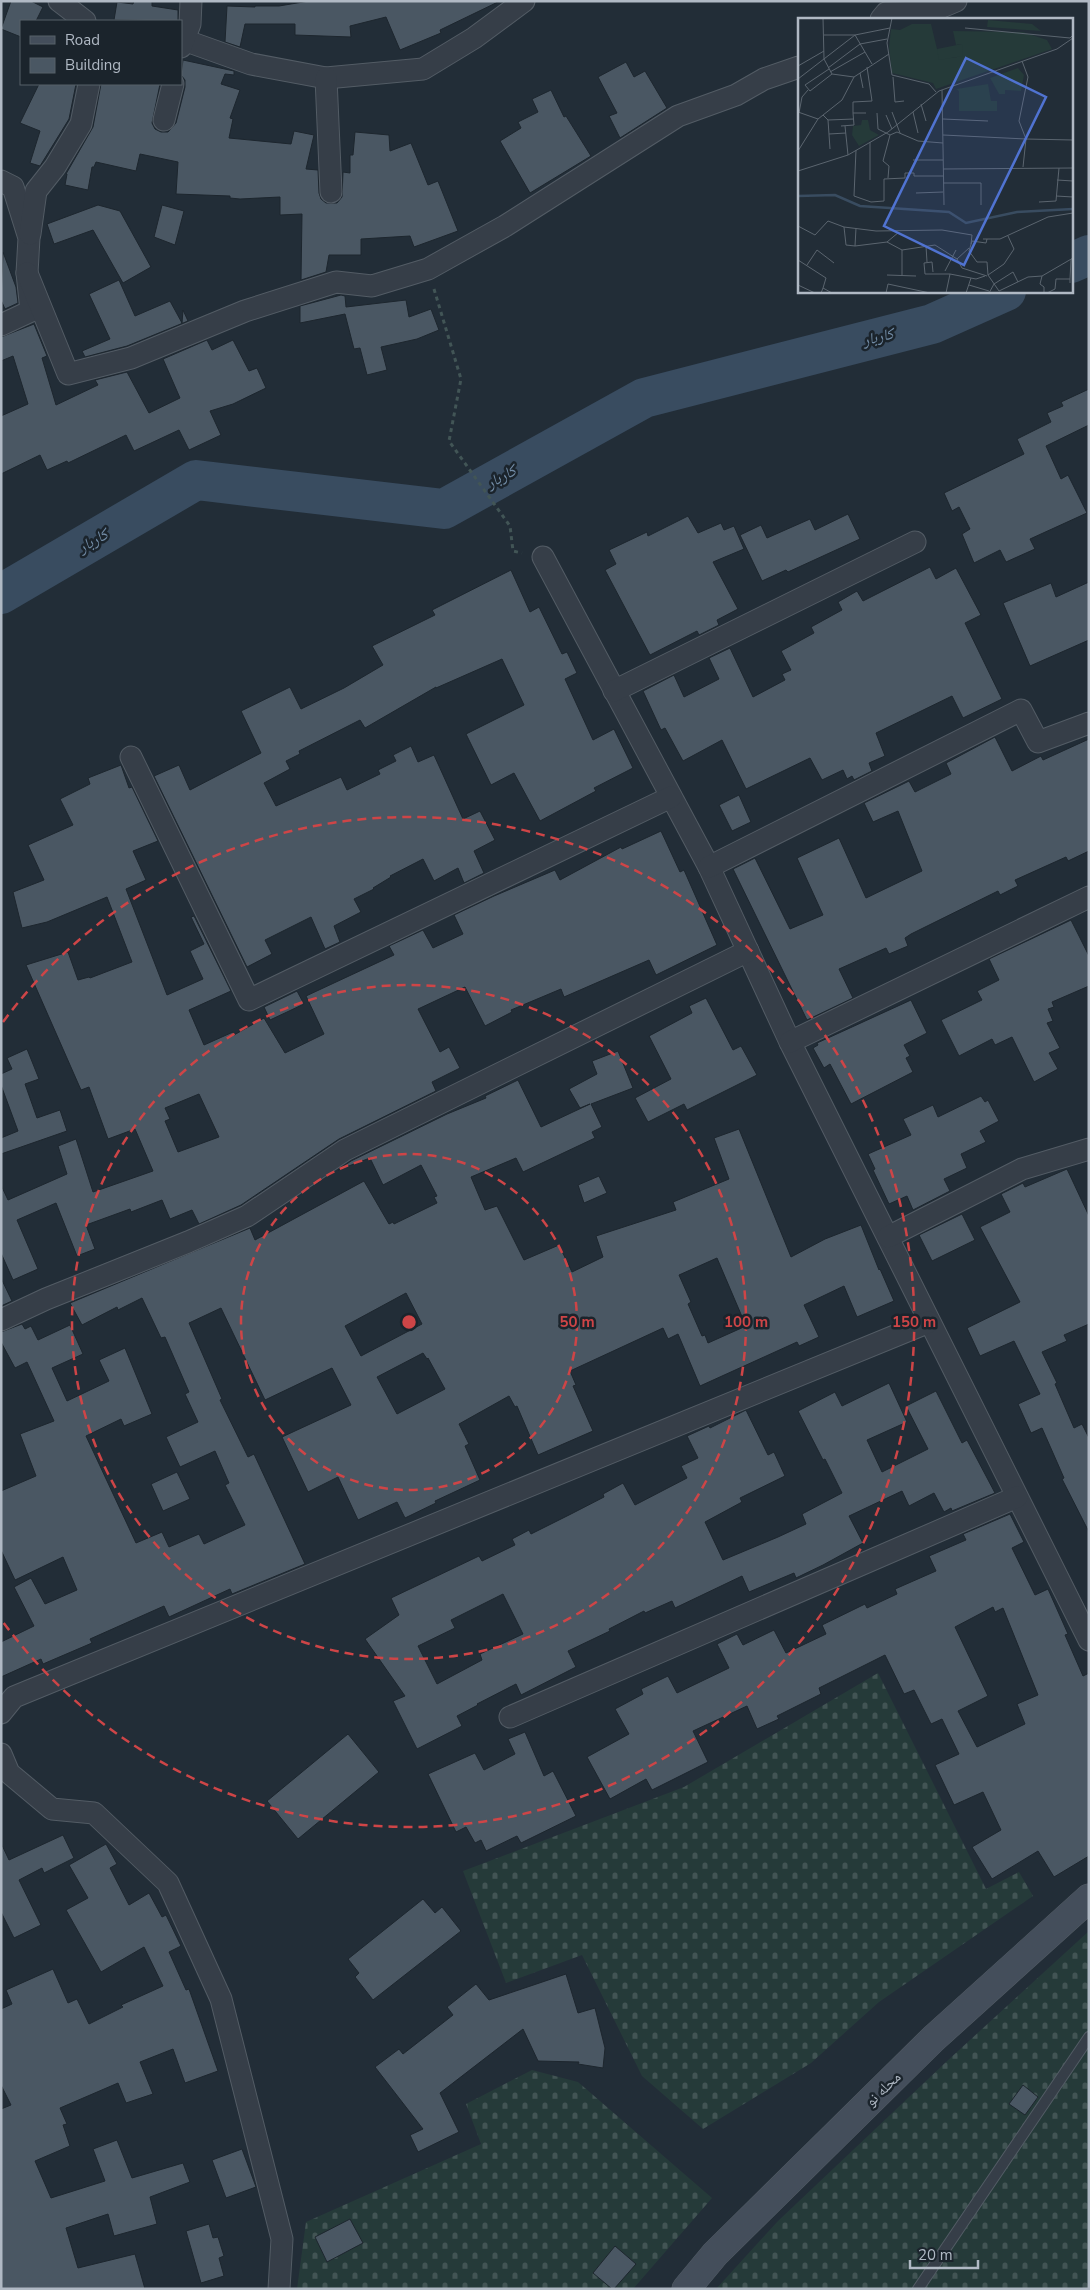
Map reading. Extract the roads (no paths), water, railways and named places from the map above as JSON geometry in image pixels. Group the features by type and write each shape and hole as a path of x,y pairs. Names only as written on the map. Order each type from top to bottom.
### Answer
{"street":[{"path":"59,1 84,20"},
{"path":"191,1 190,24 182,41 251,64 326,78 423,69 474,38 516,4"},
{"path":"884,11 930,12 956,1"},
{"path":"27,273 68,374 131,358 245,311 336,282 372,286 428,268 505,226 678,116 736,95 764,79 798,67"},
{"path":"326,78 332,192"},
{"path":"1,325 31,311 27,273 29,238 36,191 55,167 80,124 89,85"},
{"path":"164,120 173,85"},
{"path":"1,180 13,187 29,238"},
{"path":"614,691 914,542"},
{"path":"542,556 709,867 790,1042 1089,1640"},
{"path":"709,867 1021,710 1038,742 1089,723"},
{"path":"131,757 249,1000 671,797"},
{"path":"790,1042 1089,897"},
{"path":"1,1320 46,1298 188,1242 247,1216 345,1150 748,951"},
{"path":"888,1236 1022,1169 1089,1149"},
{"path":"1,1713 14,1697 929,1322"},
{"path":"510,1717 1017,1497"},
{"path":"1,1754 9,1772 52,1809 94,1813 168,1883 221,1999 282,2239 279,2289"},
{"name":"محله نو","path":"686,2289 722,2247 926,2046 1089,1898"}],"lane":[{"path":"918,2289 1089,2037"}],"waterway":[{"name":"کاربار","path":"1072,263 1089,255"},
{"name":"کاربار","path":"1,594 196,480 444,509 644,398 932,324 1004,292"}]}
